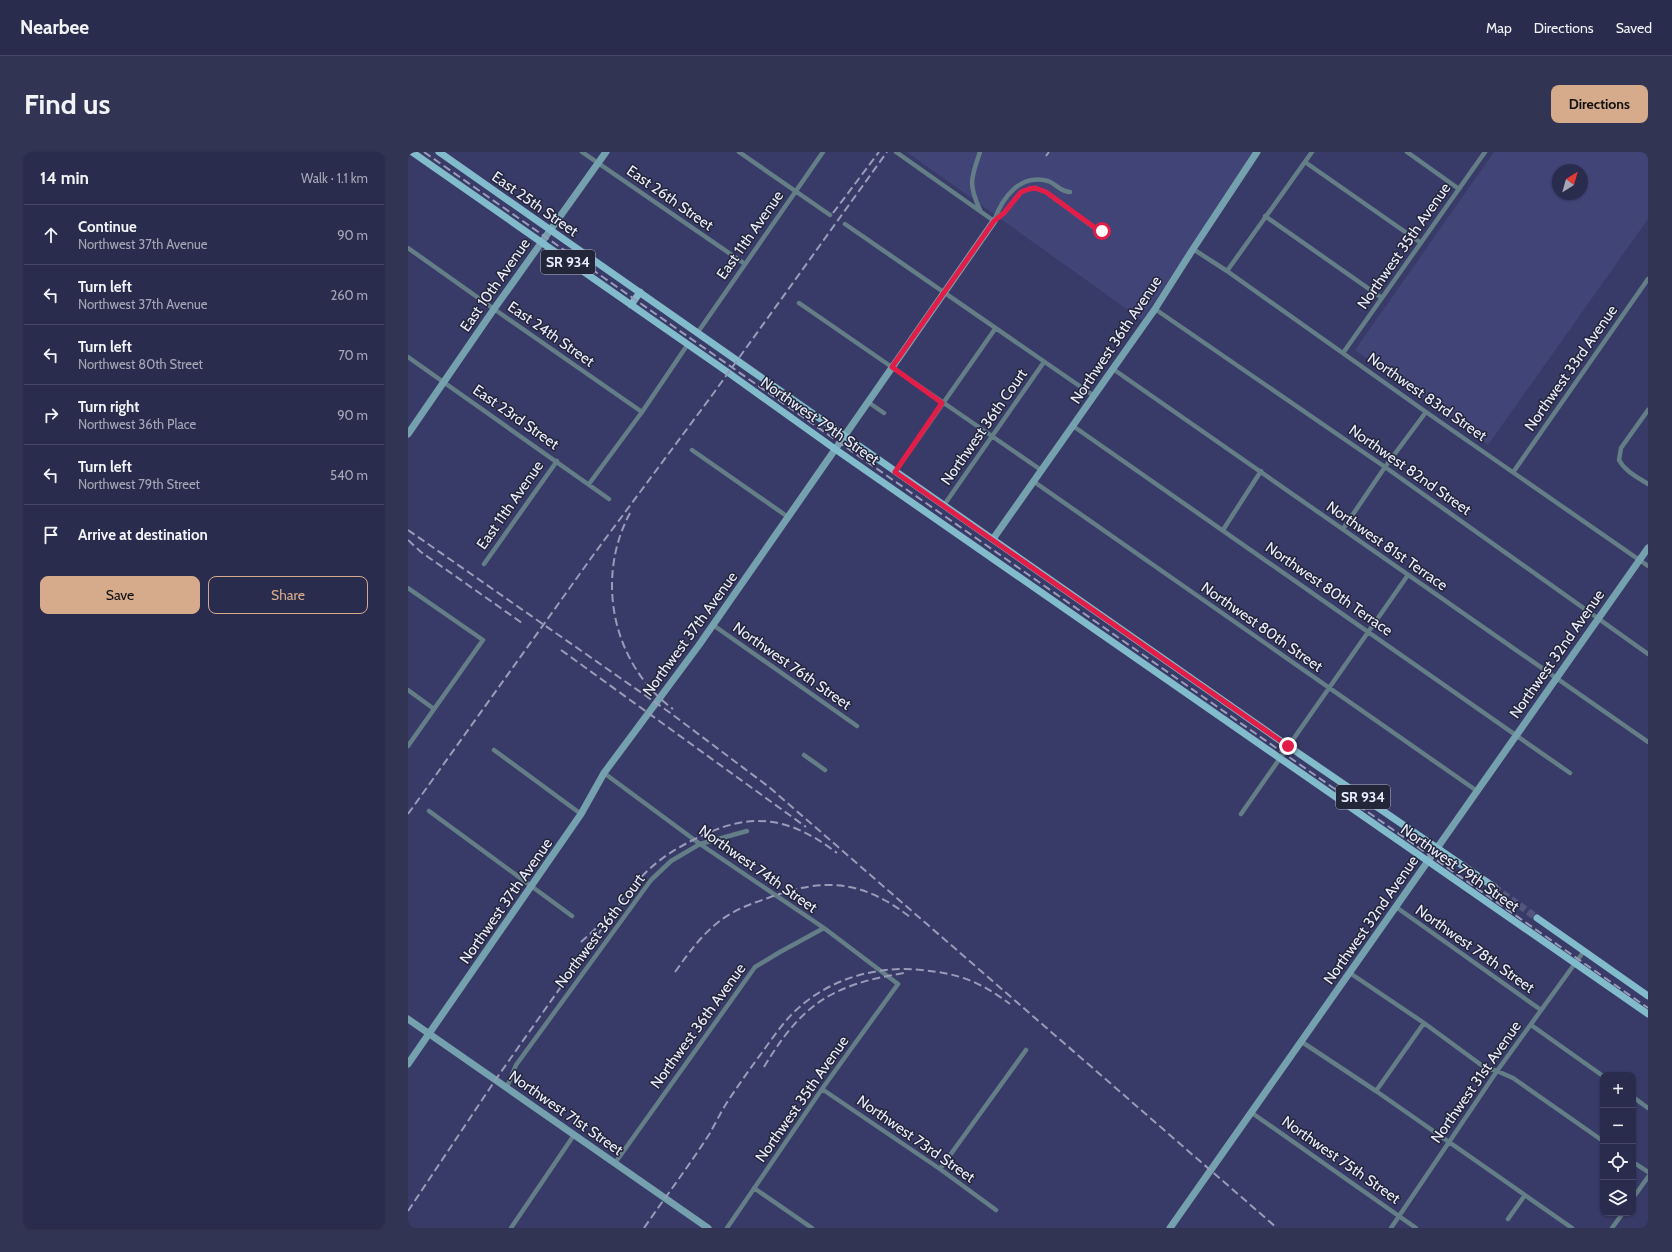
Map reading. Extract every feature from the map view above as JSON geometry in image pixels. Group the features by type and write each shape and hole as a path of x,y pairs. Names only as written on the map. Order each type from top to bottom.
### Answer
{"main road":[{"name":"SR 934","path":"412,152 688,344"},
{"name":"East 25th Street","path":"439,152 735,358"},
{"path":"631,305 640,292"},
{"name":"Northwest 79th Street","path":"688,344 835,449 1429,860 1574,964 1648,1014"},
{"name":"Northwest 79th Street","path":"735,358 895,472 1288,746 1494,887"},
{"name":"Northwest 79th Street","path":"1538,918 1648,996"}],"street":[{"name":"East 26th Street","path":"582,152 744,264"},
{"name":"East 10th Avenue","path":"408,434 494,309 606,152"},
{"path":"739,152 830,215"},
{"name":"East 11th Avenue","path":"698,332 823,152"},
{"path":"896,152 994,221"},
{"path":"980,152 971,183 972,191 980,211"},
{"name":"Northwest 36th Avenue","path":"993,539 1155,309 1257,152"},
{"path":"1228,271 1265,216 1312,152"},
{"path":"1407,152 1459,189"},
{"name":"Northwest 35th Avenue","path":"1343,353 1484,152"},
{"path":"1305,162 1421,243"},
{"name":"Northwest 37th Avenue","path":"408,1064 582,814 604,774 713,625 994,221 998,209 1012,190 1022,183 1034,180 1046,181 1064,191 1070,192"},
{"name":"Northwest 37th Avenue","path":"994,221 1004,213 1021,192 1035,188 1046,192 1096,229 1104,231"},
{"path":"1265,216 1382,298"},
{"path":"845,224 1094,396"},
{"name":"East 24th Street","path":"408,248 642,412"},
{"name":"Northwest 83rd Street","path":"1193,249 1228,271 1426,412 1514,471 1648,566"},
{"name":"Northwest 33rd Avenue","path":"1514,471 1648,279"},
{"path":"799,302 942,403 1041,470"},
{"name":"Northwest 82nd Street","path":"1155,309 1385,467 1648,654"},
{"path":"895,472 995,329"},
{"path":"589,484 642,412 688,344"},
{"name":"East 23rd Street","path":"408,357 609,499"},
{"name":"Northwest 36th Court","path":"944,505 1044,362"},
{"name":"Northwest 81st Terrace","path":"1113,369 1648,742"},
{"path":"868,402 884,413"},
{"path":"1648,410 1621,448 1619,460 1622,466 1628,471 1648,484"},
{"path":"1343,529 1385,467 1426,412"},
{"name":"Northwest 80th Terrace","path":"1073,426 1517,734 1570,773"},
{"path":"692,450 788,517"},
{"name":"East 11th Avenue","path":"484,564 557,461"},
{"path":"1222,530 1261,471"},
{"name":"Northwest 80th Street","path":"1033,481 1477,791"},
{"name":"Northwest 32nd Avenue","path":"1170,1228 1648,548"},
{"path":"1241,814 1408,575"},
{"path":"408,588 482,640 408,746"},
{"name":"Northwest 76th Street","path":"713,625 857,726"},
{"path":"408,690 434,709"},
{"path":"494,750 582,814"},
{"path":"804,755 825,770"},
{"name":"Northwest 74th Street","path":"604,774 700,844 824,928 898,984"},
{"path":"429,811 572,916"},
{"name":"Northwest 36th Court","path":"507,1087 516,1066 651,880 671,861 700,844 747,831"},
{"name":"Northwest 78th Street","path":"1396,907 1541,1010"},
{"name":"Northwest 36th Avenue","path":"615,1164 755,968 780,952 824,928"},
{"name":"Northwest 31st Avenue","path":"1391,1228 1497,1071 1584,951"},
{"path":"1350,973 1424,1023 1484,1067 1513,1078 1600,1139"},
{"name":"Northwest 35th Avenue","path":"727,1228 822,1089 898,984"},
{"name":"Northwest 71st Street","path":"408,1019 708,1228"},
{"path":"1376,1091 1424,1023"},
{"path":"1531,1025 1600,1074"},
{"path":"1302,1042 1376,1091 1572,1228"},
{"path":"940,1169 1026,1050"},
{"name":"Northwest 73rd Street","path":"822,1089 940,1169 996,1210"},
{"path":"1636,1099 1648,1108"},
{"name":"Northwest 75th Street","path":"1252,1113 1416,1228"},
{"path":"511,1228 574,1135"},
{"path":"1636,1164 1648,1172"},
{"path":"1636,1194 1648,1177"},
{"path":"754,1188 812,1228"},
{"path":"1508,1219 1525,1195"},
{"path":"1612,1228 1621,1216"}],"shaded area":[{"path":"907,152 1255,152 1142,320"},
{"path":"1494,152 1648,152 1648,219 1488,445 1355,350"}],"tunnel":[{"path":"1494,887 1537,918"}],"railway":[{"path":"424,152 1648,1008"},
{"path":"833,213 879,152"},
{"path":"408,814 594,554 713,394 887,152"},
{"path":"1046,156 1049,152"},
{"path":"630,513 619,538 613,565 612,592 616,618 623,644 636,669 652,690 673,709"},
{"path":"408,530 669,712 769,787 1277,1228"},
{"path":"408,540 421,552 522,623"},
{"path":"561,650 806,827"},
{"path":"408,1211 496,1079 622,900 637,881 653,866 671,852 693,840 732,824 750,821 767,821 801,831 819,840 837,853"},
{"path":"675,972 699,941 722,919 748,905 788,891 825,885 859,889 875,895 910,917"},
{"path":"581,942 602,923"},
{"path":"644,1228 710,1133 729,1099 773,1038 792,1014 805,1002 820,992 852,977 869,973 886,970 922,970 958,976 969,980 979,984 1010,1004"},
{"path":"764,1067 792,1027 821,1001 838,991 857,984 904,973"}],"route":[{"path":"1102,231 1098,230 1046,192 1035,188 1021,192 1004,213 994,221 892,367 942,403 895,472 1288,746"}]}
